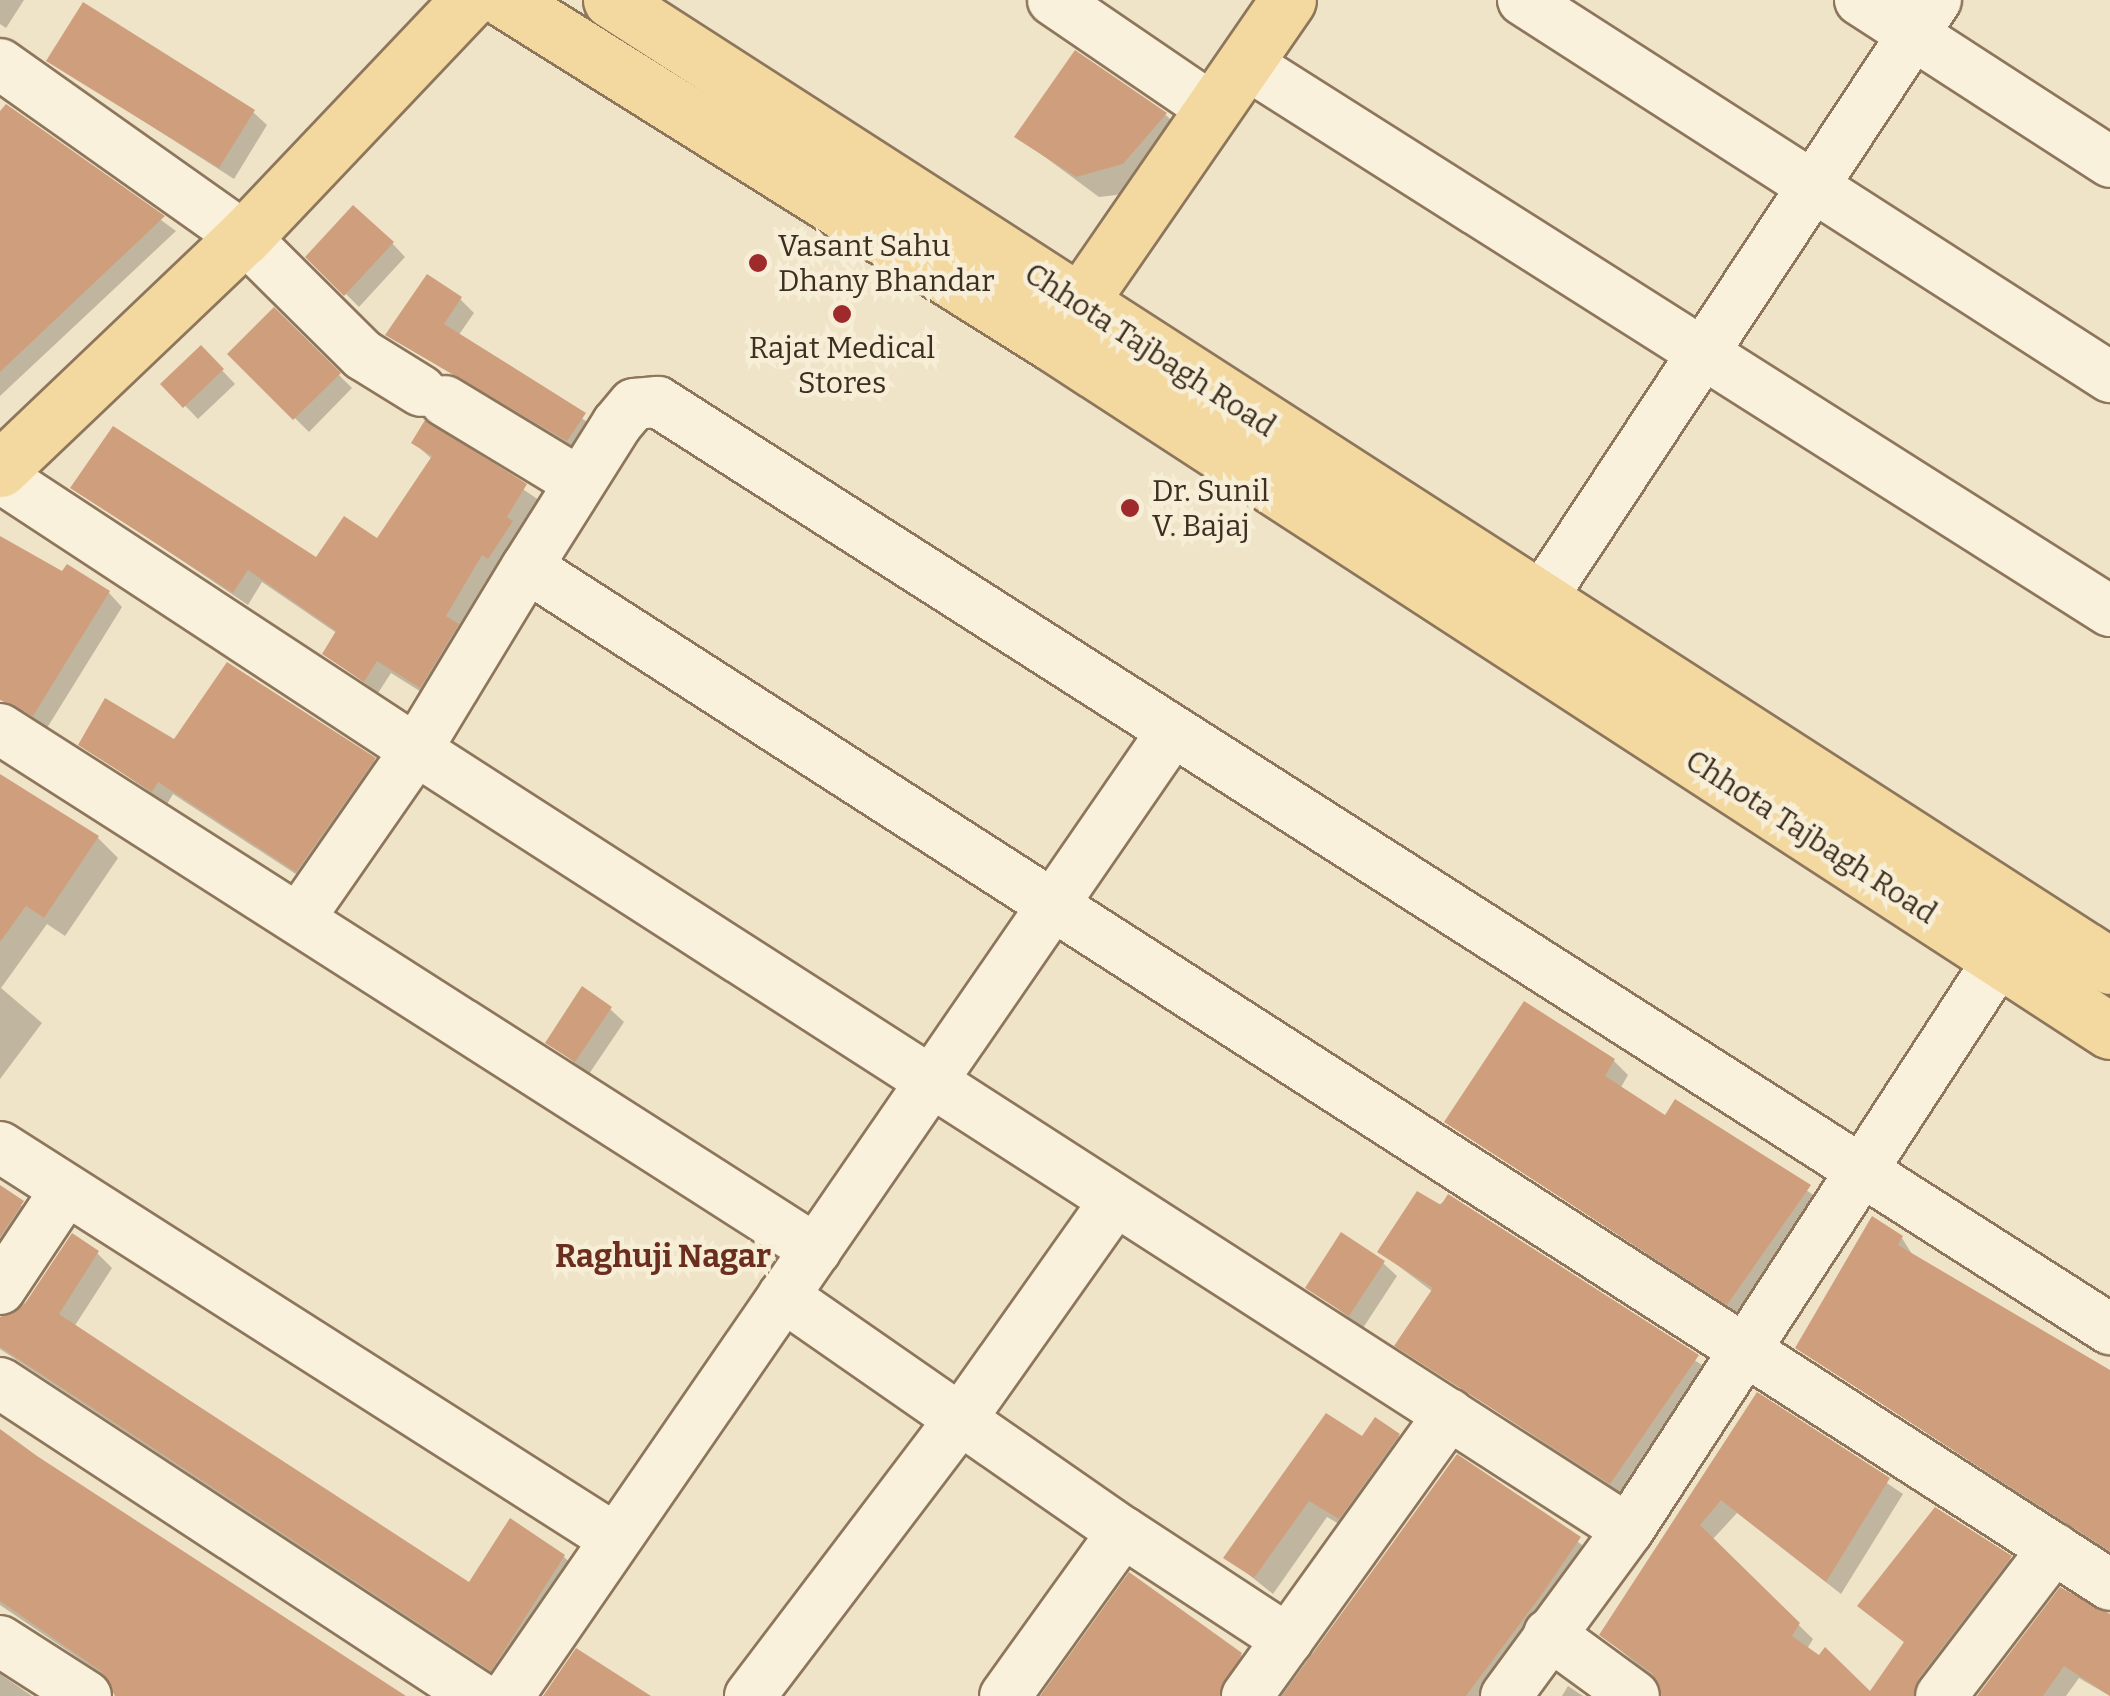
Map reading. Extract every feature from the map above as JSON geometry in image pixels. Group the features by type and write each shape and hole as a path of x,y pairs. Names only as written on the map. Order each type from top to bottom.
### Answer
{"main road":[{"path":"0,470 244,237 469,0"},
{"path":"505,0 1065,324 1526,621 2028,914 2110,966"},
{"name":"Chhota Tajbagh Road","path":"610,0 1065,324"},
{"path":"1065,324 1288,0"},
{"name":"Chhota Tajbagh Road","path":"1526,621 1996,958 2110,1031"}],"street":[{"path":"1054,0 1213,109"},
{"path":"1522,0 1815,184 2110,378"},
{"path":"1860,0 1924,17 2110,162"},
{"path":"1526,621 1924,17"},
{"path":"1245,63 2110,611"},
{"path":"0,64 244,237 363,355 579,482"},
{"path":"300,917 416,750 579,482 634,404 658,402 2110,1328"},
{"path":"0,477 416,750 935,1080 1114,1202 1628,1530"},
{"path":"527,567 2110,1585"},
{"path":"0,729 816,1250"},
{"path":"508,1696 612,1537 935,1080 1172,732"},
{"path":"1506,1696 1628,1530 2028,914"},
{"path":"0,1148 612,1537"},
{"path":"0,1289 66,1190"},
{"path":"750,1696 962,1417 1114,1202"},
{"path":"784,1296 1122,1532 1288,1640"},
{"path":"0,1383 477,1696"},
{"path":"1247,1696 1450,1414"},
{"path":"1005,1696 1122,1532"},
{"path":"1942,1696 2054,1548"},
{"path":"1549,1634 1634,1696"},
{"path":"0,1641 86,1696"}],"building":[{"path":"83,2 255,110 219,168 46,61"},
{"path":"1075,50 1167,113 1123,164 1076,177 1014,137"},
{"path":"6,104 165,216 0,372 0,111"},
{"path":"353,205 394,242 344,296 305,257"},
{"path":"427,274 462,297 444,324 586,413 567,441 385,335"},
{"path":"274,307 341,373 293,420 227,354"},
{"path":"201,345 224,369 183,408 160,384"},
{"path":"425,420 527,484 507,517 513,521 488,559 482,555 446,616 459,624 420,688 377,661 364,682 322,654 336,631 248,570 233,593 70,488 113,426 316,557 344,516 377,538 432,456 411,443"},
{"path":"0,536 62,571 67,564 110,591 33,716 0,700"},
{"path":"227,662 376,758 296,872 158,782 152,792 78,745 105,698 174,739"},
{"path":"0,774 99,836 44,918 26,906 0,942"},
{"path":"582,986 612,1007 575,1062 545,1043"},
{"path":"1524,1001 1615,1059 1605,1076 1665,1115 1675,1099 1811,1185 1727,1305 1444,1122"},
{"path":"0,1185 24,1201 0,1237"},
{"path":"1417,1191 1441,1205 1448,1194 1699,1355 1610,1484 1394,1346 1433,1288 1377,1252"},
{"path":"1872,1216 1903,1236 1898,1245 2110,1370 2110,1551 1795,1348"},
{"path":"1341,1232 1385,1261 1349,1316 1305,1288"},
{"path":"72,1233 99,1251 59,1314 186,1398 469,1582 510,1518 565,1555 491,1671 0,1347 0,1317 24,1305"},
{"path":"1757,1392 1890,1478 1826,1582 1721,1500 1700,1525 1800,1623 1792,1636 1819,1655 1825,1647 1870,1691 1904,1642 1857,1606 1935,1507 2012,1556 1918,1679 1913,1696 1662,1696 1652,1673 1599,1635"},
{"path":"1326,1413 1362,1436 1375,1417 1400,1434 1339,1519 1309,1501 1254,1578 1223,1558"},
{"path":"0,1429 406,1696 115,1696 102,1672 0,1601"},
{"path":"1457,1454 1581,1537 1542,1594 1466,1696 1282,1696"},
{"path":"1129,1572 1242,1653 1219,1696 1040,1696"},
{"path":"2060,1587 2110,1614 2110,1696 2064,1666 2043,1696 1977,1696"},
{"path":"576,1648 651,1696 543,1696"}],"place":[{"name":"Vasant Sahu Dhany Bhandar","path":"758,263"},
{"name":"Rajat Medical Stores","path":"842,314"},
{"name":"Dr. Sunil V. Bajaj","path":"1130,508"}],"district":[{"name":"Raghuji Nagar","path":"663,1256"}]}
